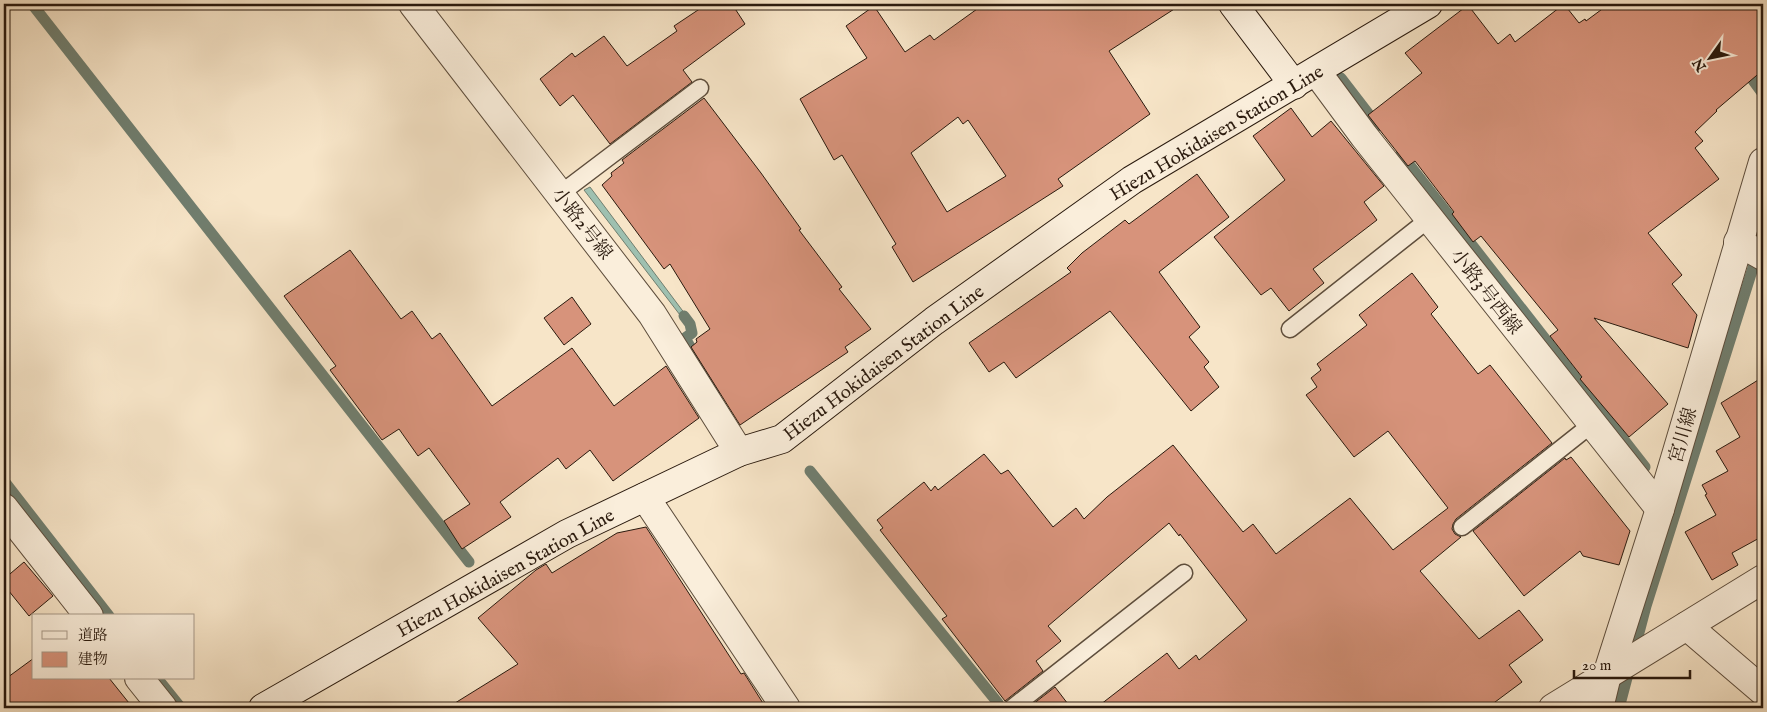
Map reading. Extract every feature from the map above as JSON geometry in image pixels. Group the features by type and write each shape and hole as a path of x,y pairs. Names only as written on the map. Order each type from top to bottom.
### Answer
{"street":[{"name":"小路2号線","path":"413,4 652,314 739,452"},
{"name":"小路3号西線","path":"1233,4 1364,136 1660,510"},
{"name":"Hiezu Hokidaisen Station Line","path":"263,708 567,534 739,452 782,439 934,321 1132,180 1428,4"},
{"name":"宮川線","path":"1599,708 1607,676 1660,510 1763,162"},
{"path":"1738,242 1763,256"},
{"path":"645,497 786,708"},
{"path":"4,508 88,614"},
{"path":"1553,708 1763,579"},
{"path":"1687,626 1763,691"},
{"path":"141,680 163,708"}],"lane":[{"path":"560,194 700,88"},
{"path":"1290,329 1429,218"},
{"path":"1462,527 1592,424"},
{"path":"1012,708 1184,573"}],"shaded area":[{"path":"590,187 694,326 690,328 584,190"}],"building":[{"path":"707,4 732,4 745,24 683,70 692,82 610,144 573,95 560,106 540,79 572,53 575,57 604,36 627,66 677,31 674,26"},
{"path":"984,4 1182,4 1109,51 1150,114 1058,179 1063,186 913,282 892,247 896,244 842,155 834,160 800,99 867,58 846,26 874,6 905,52 930,35 934,40","holes":["958,117 963,124 968,120 1006,176 947,212 911,153"]},
{"path":"1564,4 1579,23 1585,19 1586,21 1609,4 1763,4 1763,70 1716,110 1695,132 1703,141 1695,148 1719,179 1648,233 1682,275 1672,284 1697,315 1688,348 1594,318 1668,404 1629,437 1580,379 1582,377 1550,336 1558,330 1481,236 1473,242 1452,214 1454,212 1415,161 1408,166 1368,115 1422,73 1405,53 1468,5 1498,44 1510,34 1515,42"},
{"path":"704,98 761,173 801,229 799,230 842,287 839,289 871,329 845,347 848,352 740,425 691,347 697,342 696,339 710,329 670,264 664,269 602,185 612,176 611,173 624,163 622,160"},
{"path":"1291,108 1312,137 1331,121 1384,186 1364,202 1377,220 1313,269 1324,283 1289,311 1271,288 1261,295 1214,237 1285,180 1253,136"},
{"path":"1197,174 1229,217 1159,272 1200,327 1189,337 1209,362 1204,367 1219,387 1191,411 1110,311 1016,378 1004,362 989,372 969,343 1071,272 1067,268 1082,253 1125,220 1129,224"},
{"path":"350,250 401,319 412,311 432,339 440,333 492,406 572,348 614,406 666,366 699,418 613,481 590,450 566,469 558,458 500,502 511,517 462,549 444,521 470,504 429,448 418,456 399,429 382,440 330,370 336,366 284,296"},
{"path":"1412,273 1438,307 1431,314 1478,374 1490,365 1552,443 1456,519 1452,529 1455,534 1461,537 1420,571 1479,639 1519,610 1543,640 1509,665 1522,682 1487,708 1096,708 1167,653 1179,669 1196,655 1199,660 1247,620 1180,534 1179,536 1169,523 1048,626 1061,641 1036,661 1043,671 1005,701 942,619 947,616 880,530 883,528 877,520 924,482 931,491 935,486 938,490 984,454 1001,474 1008,470 1053,527 1076,508 1084,519 1107,497 1173,445 1243,532 1253,524 1276,554 1350,498 1393,550 1448,508 1388,431 1354,457 1306,395 1317,387 1311,378 1321,370 1317,364 1367,325 1359,315"},
{"path":"572,297 591,324 564,345 544,318"},
{"path":"1763,377 1763,536 1732,553 1738,565 1712,580 1685,532 1716,515 1705,495 1707,494 1702,485 1728,471 1716,451 1740,437 1721,403"},
{"path":"1571,457 1630,531 1619,565 1583,556 1580,551 1524,596 1473,531 1565,458 1566,460"},
{"path":"646,527 741,674 744,673 766,708 447,708 518,664 478,618 536,570 546,564 552,573 617,533"},
{"path":"24,562 53,596 29,616 4,585 4,579"},
{"path":"32,659 32,680 111,680 133,708 4,708 4,680"},
{"path":"1055,687 1071,708 1028,708"}],"waterway":[{"path":"32,4 469,562"},
{"path":"1744,68 1763,94"},
{"path":"1341,78 1378,126"},
{"path":"1401,154 1645,467"},
{"path":"1619,708 1646,606 1763,236"},
{"path":"684,316 690,324 692,333 685,338 716,391"},
{"path":"810,471 998,703"},
{"path":"4,481 107,614"},
{"path":"159,680 181,708"}]}
